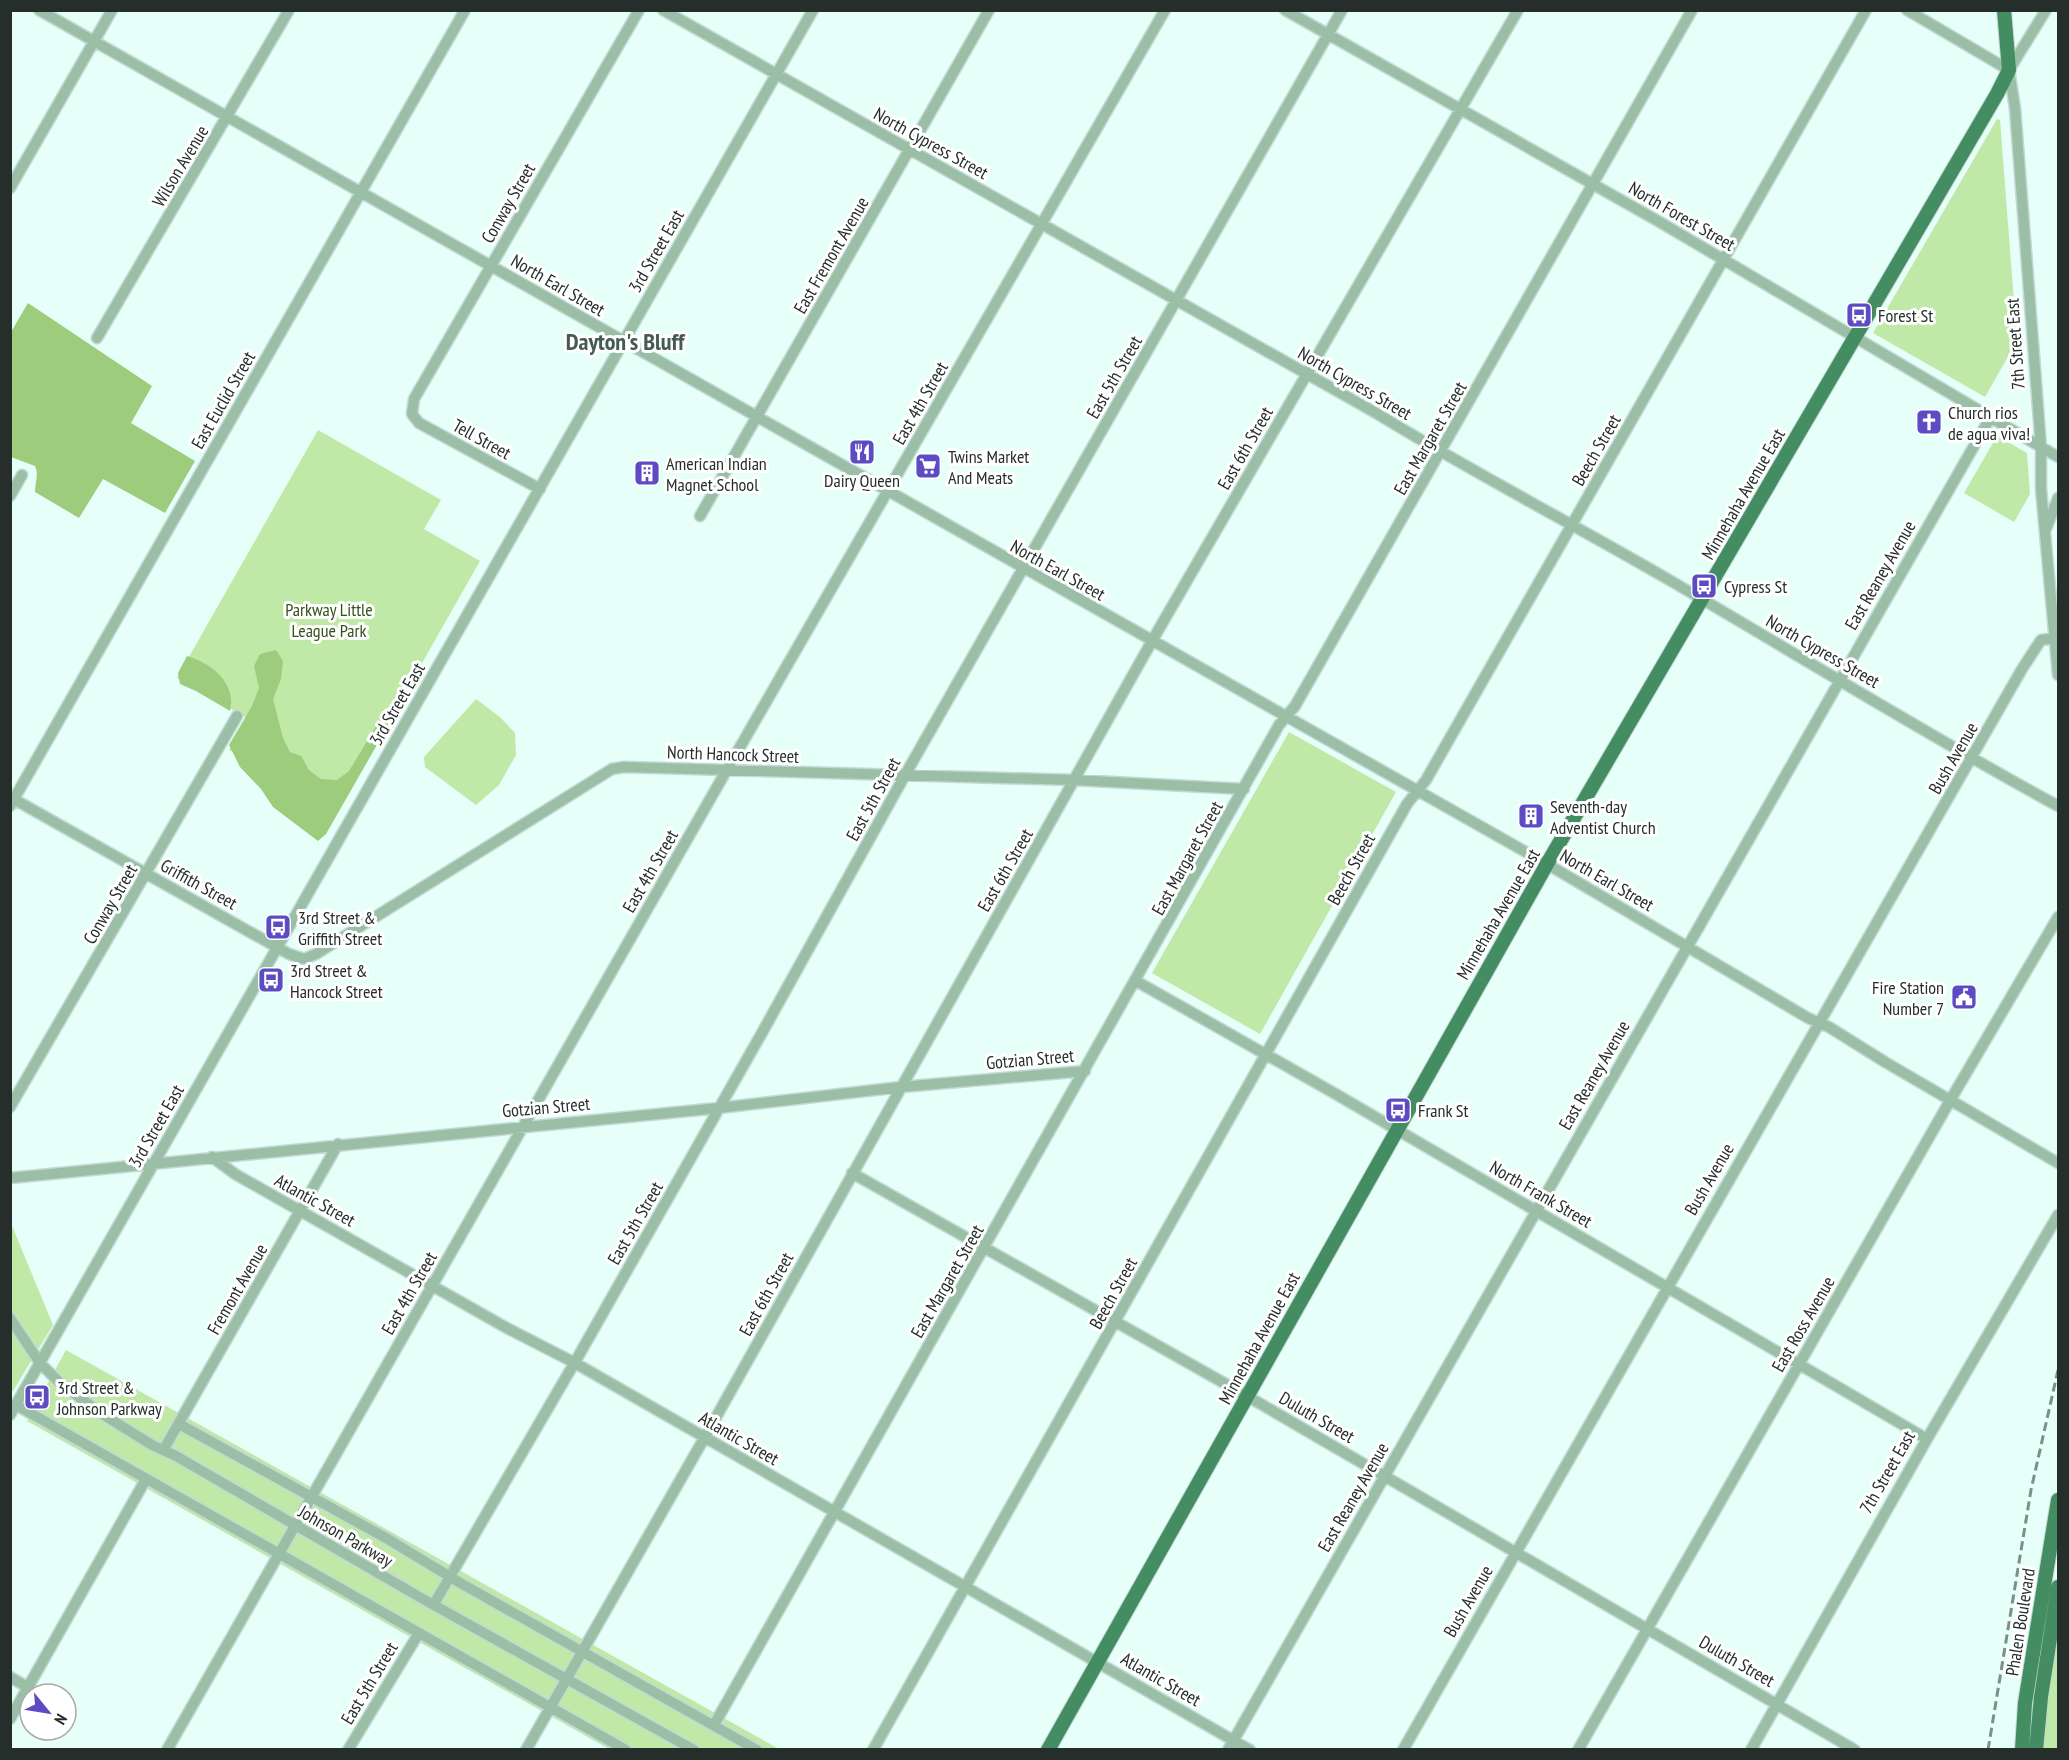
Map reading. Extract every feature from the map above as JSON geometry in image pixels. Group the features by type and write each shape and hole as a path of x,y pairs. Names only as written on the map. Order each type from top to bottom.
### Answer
{"main road":[{"name":"7th Street East","path":"2004,10 2009,70"},
{"name":"Minnehaha Avenue East","path":"1048,1749 1547,864 2009,70"},
{"name":"Phalen Boulevard","path":"2022,1749 2025,1703 2054,1552 2058,1500"},
{"name":"Phalen Boulevard","path":"2036,1749 2041,1696 2058,1587"}],"street":[{"name":"North Earl Street","path":"39,10 1547,864 2058,1163"},
{"path":"10,188 112,10"},
{"name":"Wilson Avenue","path":"98,338 289,10"},
{"name":"East Euclid Street","path":"12,801 465,10"},
{"name":"Conway Street","path":"412,414 414,399 639,10"},
{"name":"North Cypress Street","path":"663,10 1703,599 2058,806"},
{"name":"3rd Street East","path":"13,1410 813,10"},
{"name":"East Fremont Avenue","path":"700,516 989,10"},
{"name":"East 4th Street","path":"167,1749 1165,10"},
{"name":"North Forest Street","path":"1285,10 1593,184 2058,457"},
{"name":"East 5th Street","path":"434,1604 574,1363 905,775 1342,10"},
{"name":"East 6th Street","path":"526,1749 705,1437 1152,641 1518,10"},
{"name":"East Margaret Street","path":"714,1725 1279,725 1295,706 1692,10"},
{"name":"Beech Street","path":"873,1749 1407,804 1418,792 1866,10"},
{"path":"1907,10 2009,70"},
{"name":"Minnehaha Avenue East","path":"2009,70 2046,10"},
{"name":"7th Street East","path":"2009,70 2015,108 2041,447 2041,489 2058,675"},
{"name":"Tell Street","path":"412,414 419,423 540,489"},
{"name":"East Reaney Avenue","path":"1231,1745 1990,418"},
{"path":"10,496 22,475"},
{"path":"2045,532 2058,498"},
{"name":"Bush Avenue","path":"1403,1749 2022,669 2041,640 2056,638"},
{"name":"Conway Street","path":"10,1107 237,716"},
{"name":"North Hancock Street","path":"278,947 300,959 309,958 612,769 624,767 1074,780 1244,789"},
{"name":"Griffith Street","path":"12,801 278,947"},
{"name":"East Ross Avenue","path":"1578,1749 2058,917"},
{"name":"North Frank Street","path":"1136,981 1397,1130 1927,1439"},
{"name":"Gotzian Street","path":"10,1178 719,1108 901,1087 1085,1071"},
{"name":"Fremont Avenue","path":"164,1449 338,1144"},
{"name":"Atlantic Street","path":"212,1157 236,1174 300,1211 574,1363 1097,1661 1231,1745 1250,1749"},
{"name":"Duluth Street","path":"852,1173 1247,1396 1855,1749"},
{"name":"7th Street East","path":"1751,1749 1927,1439 2058,1215"},
{"name":"Johnson Parkway","path":"10,1318 40,1363 78,1398 152,1445 164,1449 296,1526 694,1749"},
{"path":"13,1410 146,1479 626,1749"},
{"name":"Johnson Parkway","path":"178,1424 387,1538 451,1577 757,1749"},
{"path":"32,1682 146,1479"},
{"name":"East 5th Street","path":"348,1749 419,1633"},
{"path":"10,1719 18,1706"}],"green space":[{"path":"1997,119 2000,120 2017,341 1985,397 1873,333"},
{"path":"28,303 152,386 131,423 195,461 165,513 103,479 79,518 35,492 37,476 35,466 11,457 11,332"},
{"name":"Parkway Little League Park","path":"318,430 441,500 424,529 480,561 338,811 229,750 247,718 177,678"},
{"path":"1997,436 2027,453 2030,494 2014,522 1964,493"},
{"path":"276,650 283,661 281,679 273,699 283,738 290,752 301,756 309,770 321,779 337,780 349,771 383,715 390,713 390,722 326,834 318,841 273,807 261,789 240,767 229,745 252,706 259,688 254,666 260,654"},
{"path":"187,656 213,669 226,683 230,692 230,711 180,684 178,673"},
{"path":"476,699 500,717 515,733 516,755 499,785 476,805 425,767 424,757"},
{"path":"1289,732 1396,792 1260,1034 1152,973"},
{"path":"10,1221 53,1325 13,1391 10,1390"},
{"path":"66,1350 779,1749 609,1749 27,1421"},
{"path":"2058,1628 2058,1749 2043,1750 2045,1717"}],"railway":[{"path":"1988,1750 2031,1490 2058,1370"}],"place":[{"name":"Forest St","path":"1859,315"},
{"name":"Church rios de agua viva!","path":"1929,422"},
{"name":"Dairy Queen","path":"862,452"},
{"name":"Twins Market And Meats","path":"928,466"},
{"name":"American Indian Magnet School","path":"647,473"},
{"name":"Cypress St","path":"1704,586"},
{"name":"Seventh-day Adventist Church","path":"1531,816"},
{"name":"3rd Street & Griffith Street","path":"278,927"},
{"name":"3rd Street & Hancock Street","path":"271,980"},
{"name":"Fire Station Number 7","path":"1964,997"},
{"name":"Frank St","path":"1398,1110"},
{"name":"3rd Street & Johnson Parkway","path":"37,1397"}],"district":[{"name":"Dayton's Bluff","path":"625,341"}]}
